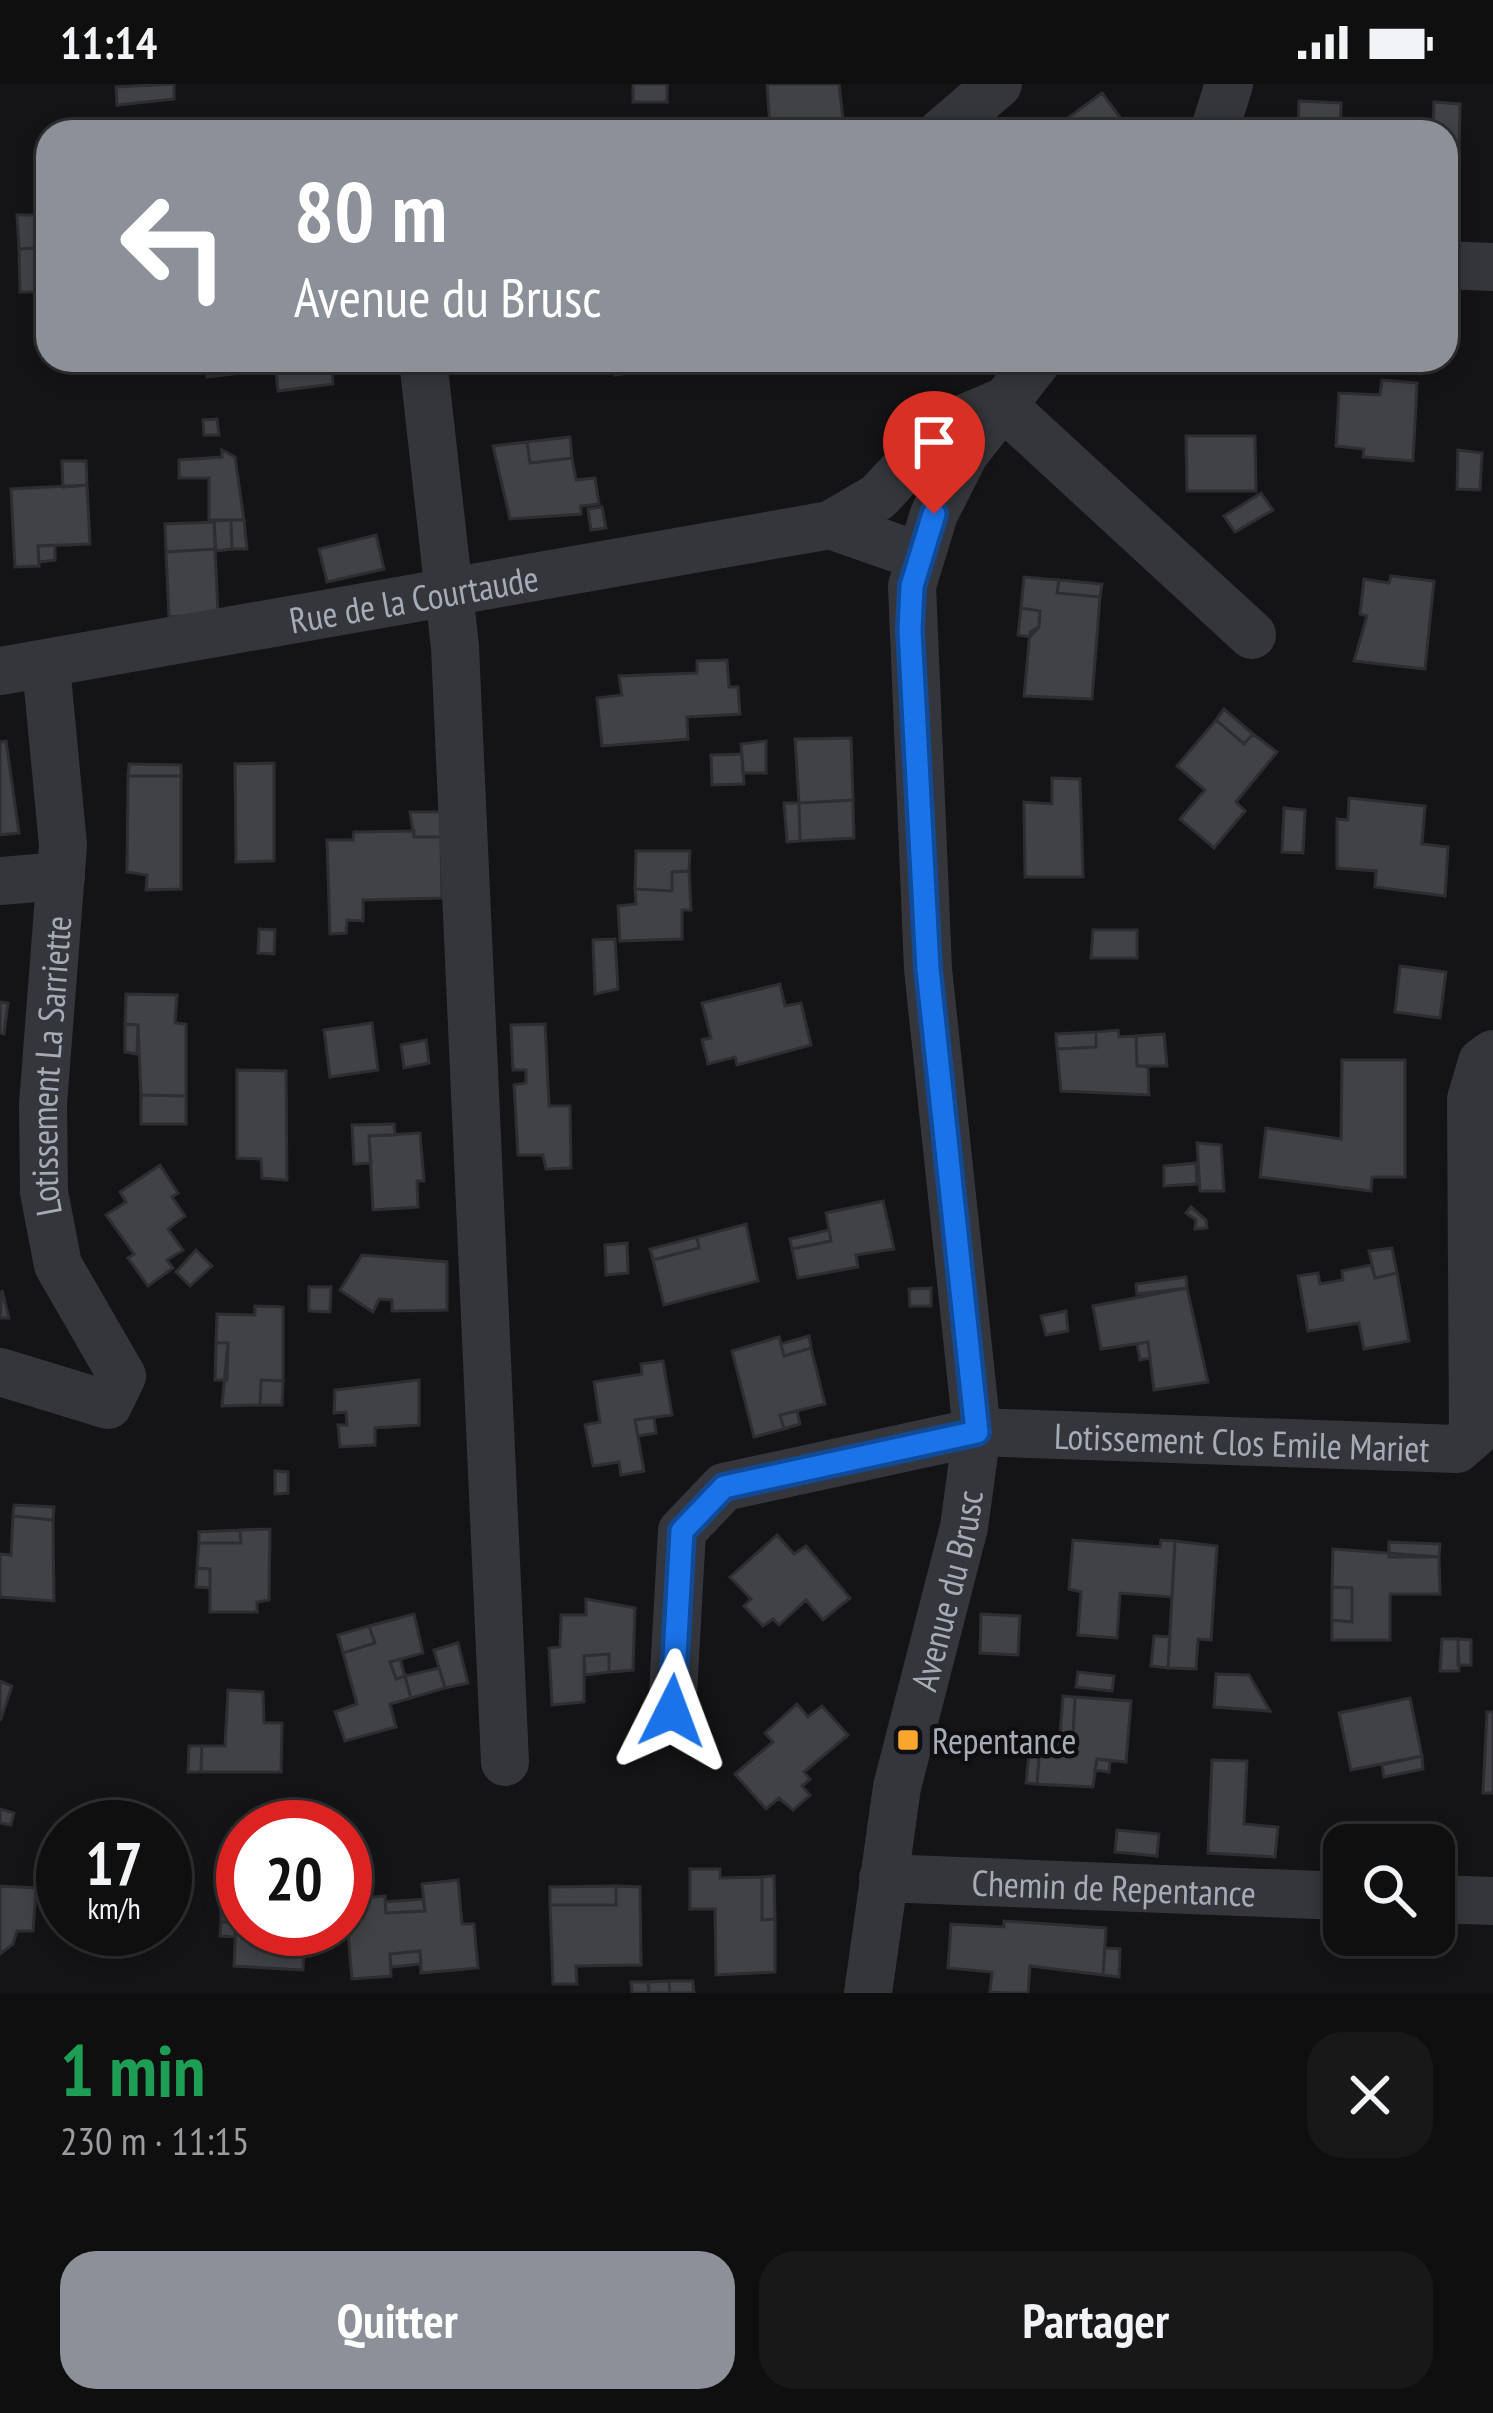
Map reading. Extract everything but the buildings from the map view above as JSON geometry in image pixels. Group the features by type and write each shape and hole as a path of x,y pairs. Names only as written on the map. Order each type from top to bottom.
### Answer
{"street":[{"path":"956,120 998,84"},
{"path":"1218,120 1229,84"},
{"path":"1458,266 1493,267"},
{"path":"424,372 449,594 468,880 506,1762"},
{"name":"Avenue du Brusc","path":"868,1993 897,1787 964,1527 977,1432 928,969 910,630 919,556 965,453 1027,372"},
{"path":"1000,403 1252,635"},
{"name":"Rue de la Courtaude","path":"23,669 830,525 878,497 943,427 1000,403"},
{"path":"878,497 900,503 919,556"},
{"name":"Rue de la Courtaude","path":"830,525 919,556"},
{"name":"Lotissement La Sarriette","path":"0,1372 108,1405 122,1376 58,1265 44,1192 43,1105 64,844 23,669"},
{"path":"0,881 61,876"},
{"name":"Lotissement Clos Emile Mariet","path":"672,1711 682,1531 724,1487 977,1432 1457,1449 1473,1435 1471,1100 1482,1062 1493,1054"},
{"name":"Chemin de Repentance","path":"883,1878 1323,1895"},
{"path":"1455,1900 1493,1901"}],"place":[{"name":"Repentance","path":"908,1740"}],"route":[{"path":"672,1711 682,1531 724,1487 977,1432 928,969 910,630 912,586 934,514"}]}
